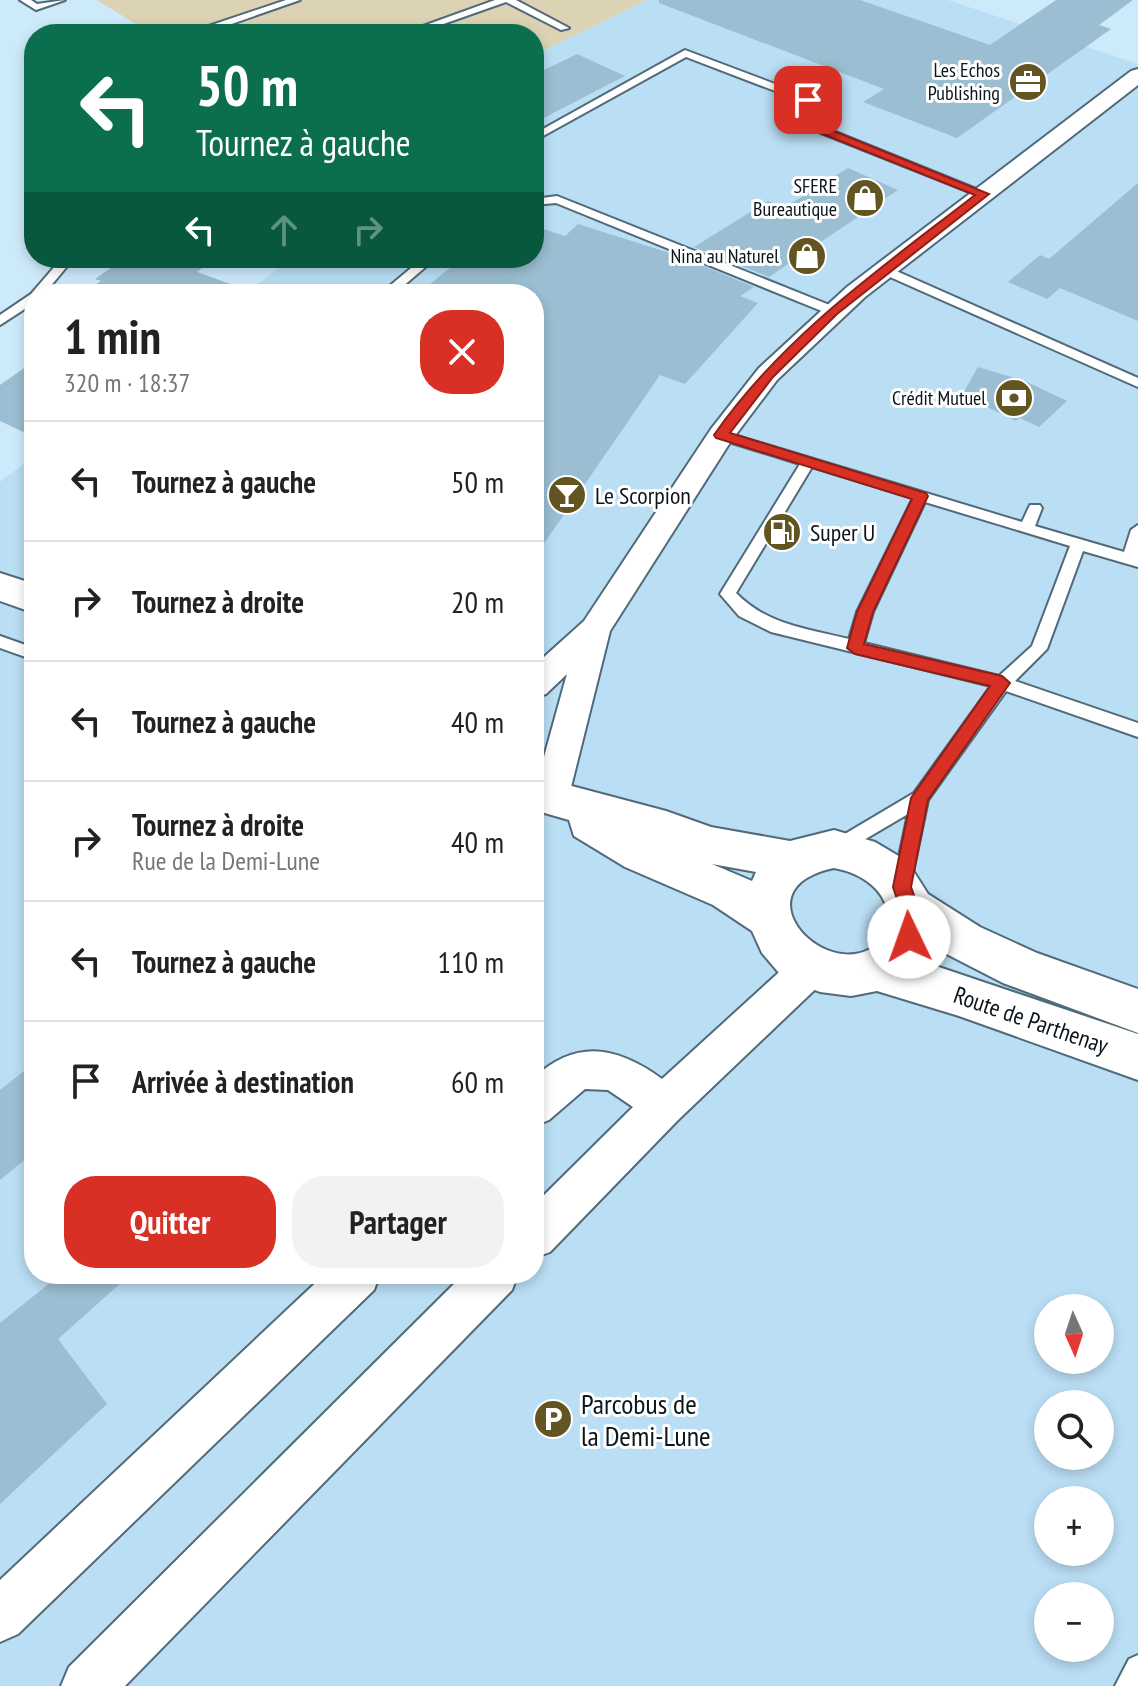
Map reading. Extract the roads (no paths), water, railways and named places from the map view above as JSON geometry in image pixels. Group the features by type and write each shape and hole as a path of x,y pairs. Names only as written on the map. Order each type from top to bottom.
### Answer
{"main road":[{"path":"0,586 24,595"},
{"path":"544,797 666,829 711,845 867,857 887,870 906,897 912,927 905,946 893,960 877,970 845,975 812,967 788,952 779,941 768,917 767,893 772,882 813,855"},
{"path":"544,797 641,854 729,891 768,917"},
{"name":"Route de Parthenay","path":"906,897 944,933 976,950 1138,1011"},
{"name":"Route de Parthenay","path":"877,970 959,994 1138,1057"}],"street":[{"path":"544,676 595,629 721,435 768,374 833,311 1138,75"},
{"path":"544,790 595,629"},
{"path":"544,1226 663,1106 812,967"},
{"path":"544,1098 573,1073 598,1069 638,1085 663,1106"},
{"path":"0,1616 348,1284"},
{"path":"88,1686 486,1284"}],"lane":[{"path":"25,0 36,7 60,0"},
{"path":"221,24 295,0"},
{"path":"436,24 507,0 564,28"},
{"path":"544,132 685,53 808,100 822,130 983,194"},
{"path":"544,201 557,199 833,311"},
{"path":"46,284 59,268"},
{"path":"398,284 418,268"},
{"path":"885,270 1138,383"},
{"path":"0,321 24,304"},
{"path":"721,435 1134,561 1138,530"},
{"path":"808,462 728,594 745,612 771,626 1002,683 1138,730"},
{"path":"855,648 865,612 921,496"},
{"path":"1027,528 1035,508"},
{"path":"813,855 920,798 1002,683 1039,649 1078,544"},
{"path":"0,642 24,650"},
{"path":"906,897 920,798"},
{"path":"1128,1686 1138,1668"}],"place":[{"name":"Les Echos Publishing","path":"1028,82"},
{"name":"SFERE Bureautique","path":"865,198"},
{"name":"Nina au Naturel","path":"807,256"},
{"name":"Crédit Mutuel","path":"1014,398"},
{"name":"Le Scorpion","path":"567,495"},
{"name":"Super U","path":"782,532"},
{"name":"Parcobus de la Demi-Lune","path":"553,1419"}]}
